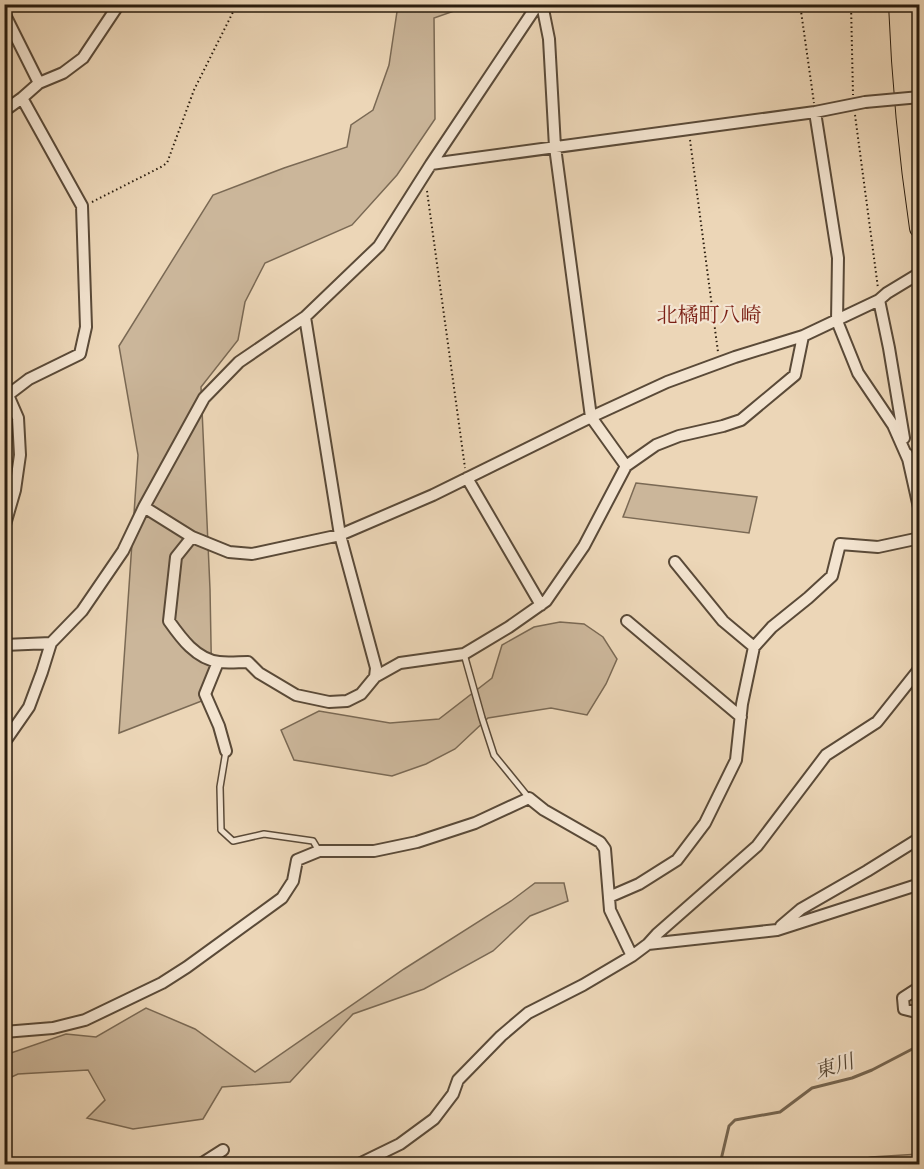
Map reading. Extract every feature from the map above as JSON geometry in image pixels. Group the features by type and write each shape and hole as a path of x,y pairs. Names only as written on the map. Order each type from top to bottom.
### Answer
{"highway":[{"path":"899,4 904,98 920,228"},
{"path":"915,4 920,79"}],"street":[{"path":"4,111 39,83 63,73 83,58 119,4"},
{"path":"540,4 549,39 555,147 591,417 626,466"},
{"path":"4,743 29,706 51,643 82,611 123,551 144,507 204,398 239,362 305,317 379,246 428,169 540,4"},
{"path":"4,13 39,83"},
{"path":"428,169 555,147 815,112 865,102 920,97"},
{"path":"4,528 15,490 20,455 18,418 6,394 29,379 80,354 86,327 82,206 21,98"},
{"path":"815,112 838,258 837,321 858,373 893,425 908,459"},
{"path":"144,507 192,537 229,552 252,554 340,535 433,495 667,382 720,362 803,336 837,321 920,273"},
{"path":"883,296 889,348 908,459 920,512"},
{"path":"305,317 340,535 376,668 375,677"},
{"path":"192,537 176,557 169,621 197,654 218,662 248,662 260,673 296,695 329,702 347,701 361,694 375,677 400,663 464,654 546,601 584,546 626,466 656,445 671,439 741,420 795,375 803,336"},
{"path":"467,478 541,605"},
{"path":"609,897 639,884 677,860 705,823 736,760 742,704 754,647 772,627 832,576 840,544 878,547 920,538"},
{"path":"675,562 723,621 754,647"},
{"path":"627,621 741,717"},
{"path":"4,645 51,643"},
{"path":"218,662 205,694 219,726 226,751"},
{"path":"359,1164 400,1144 434,1119 453,1094 458,1080 501,1036 528,1013 583,985 648,944 757,846 826,755 877,722 920,668"},
{"path":"4,1032 53,1028 85,1020 162,983 282,898 293,881 297,860 319,851 374,851 417,842 475,824 529,798 544,810 600,842 605,849 610,910 632,956"},
{"path":"777,930 801,909 920,838"},
{"path":"648,944 777,930 920,884"},
{"path":"920,987 903,998 904,1009 920,1013"},
{"path":"201,1164 223,1150"}],"lane":[{"path":"464,654 494,755 529,798"},
{"path":"226,751 220,787 221,830 234,841 264,834 313,841 319,851"}],"path":[{"path":"82,206 167,163 194,90 237,4"},
{"path":"368,4 385,9 391,8 394,4"},
{"path":"800,4 815,112"},
{"path":"851,4 853,104 883,296"},
{"path":"688,129 720,362"},
{"path":"428,169 467,478"}],"shaded area":[{"path":"398,5 471,5 434,18 435,119 397,175 352,225 265,263 245,302 238,340 201,387 210,589 212,697 119,733 138,455 119,346 213,195 347,147 351,125 373,110 389,65"},
{"path":"636,483 757,497 749,533 623,517"},
{"path":"560,622 584,624 603,637 617,659 606,684 587,715 551,708 488,718 455,749 426,764 392,776 294,760 281,730 319,711 390,723 439,719 492,678 502,645 534,627"},
{"path":"535,883 564,883 568,901 530,916 493,951 424,989 353,1014 290,1082 222,1087 203,1119 133,1129 87,1118 105,1100 88,1070 18,1074 5,1080 5,1055 66,1034 96,1037 146,1008 195,1029 255,1072 404,969 511,901"},
{"path":"919,1154 919,1164 842,1164 871,1157"}],"waterway":[{"name":"東川","path":"720,1164 729,1126 735,1120 780,1112 812,1088 852,1078 920,1045"}],"district":[{"name":"北橘町八崎","path":"709,315"}]}
